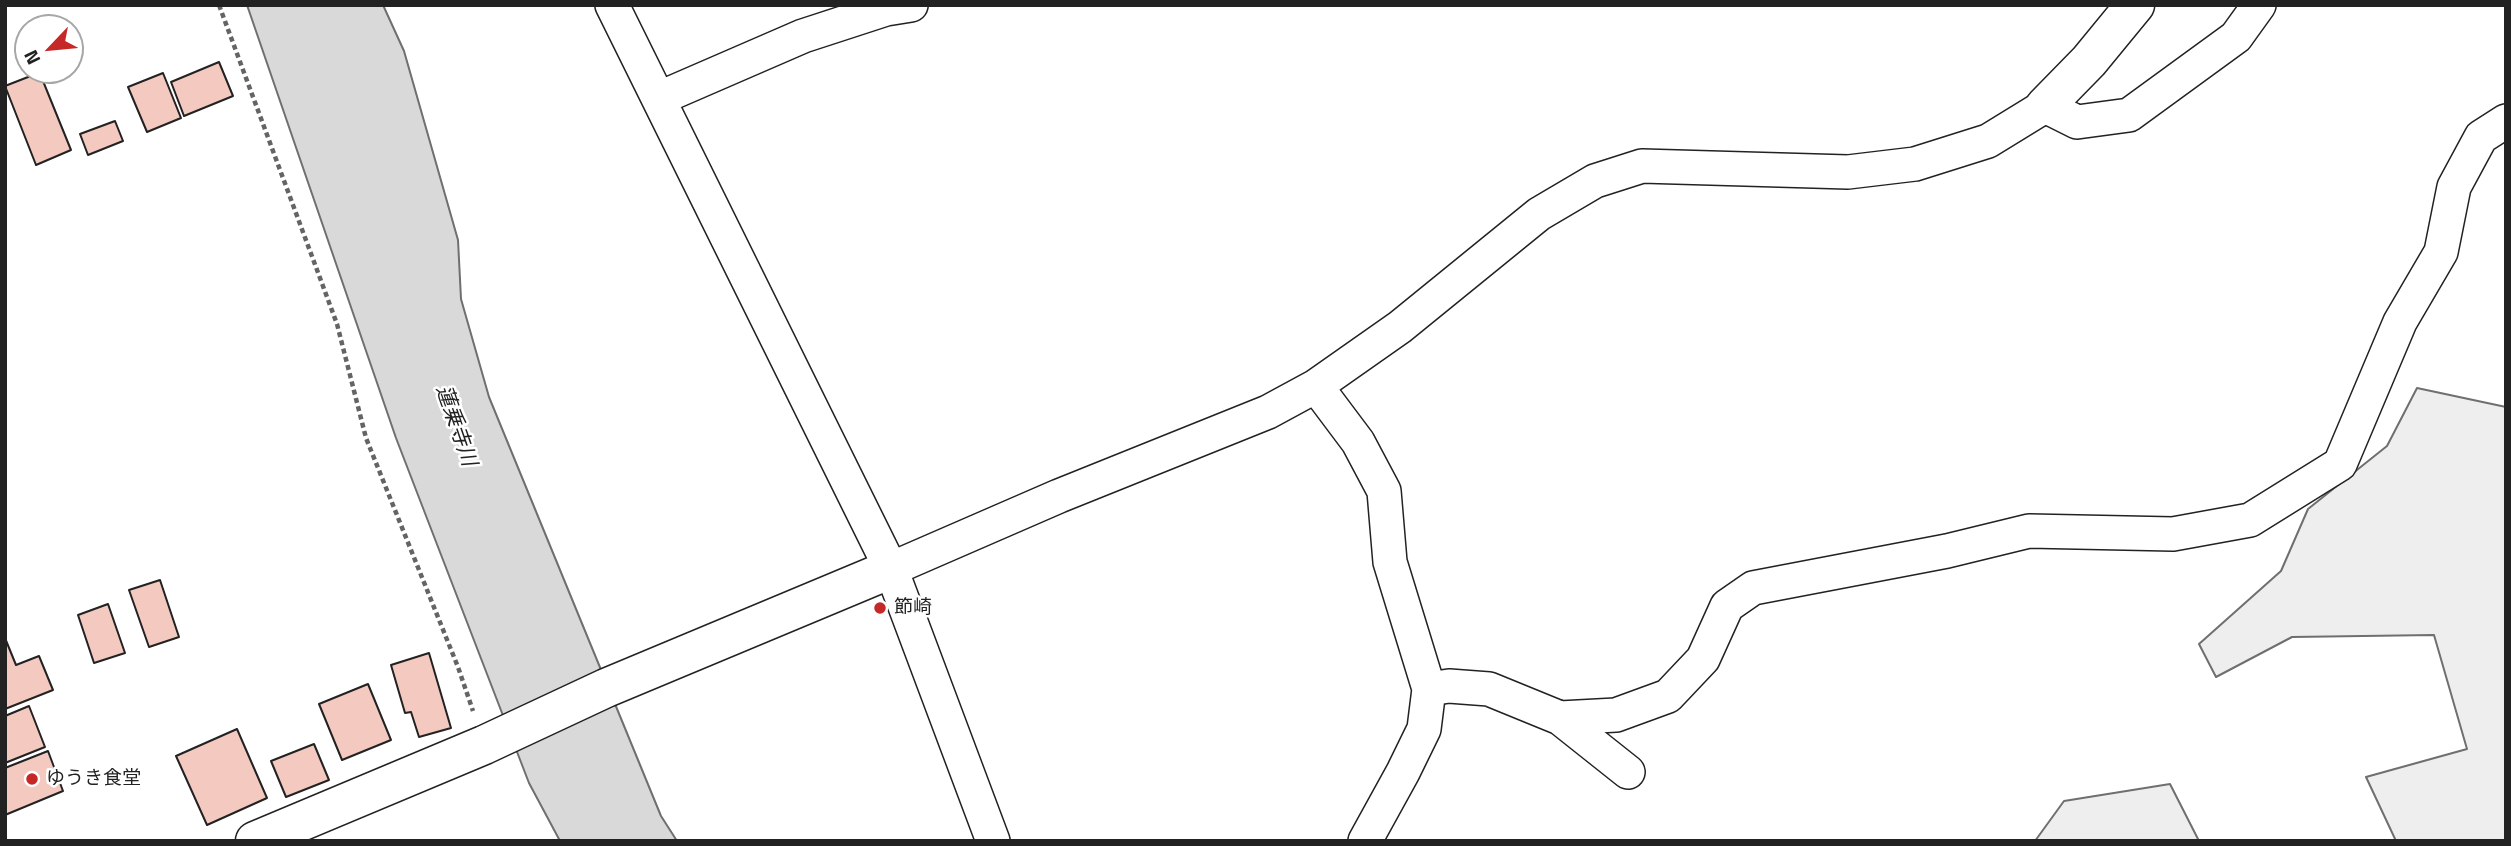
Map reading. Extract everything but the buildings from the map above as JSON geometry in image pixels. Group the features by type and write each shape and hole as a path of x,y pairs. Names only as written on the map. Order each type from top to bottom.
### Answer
{"street":[{"path":"612,5 891,569 993,841"},
{"path":"660,98 803,36 886,9 911,5"},
{"path":"255,841 488,743 606,688 1059,496 1268,412 1317,386 1400,327 1539,214 1595,181 1642,166 1848,172 1915,164 1988,141 2045,106 2089,61 2136,5"},
{"path":"2045,106 2077,122 2129,115 2236,37 2259,5"},
{"path":"1560,718 1616,715 1668,696 1703,659 1727,606 1753,588 1947,551 2029,531 2173,534 2250,520 2340,464 2400,322 2441,253 2454,187 2481,137 2506,121"},
{"path":"1317,386 1358,442 1384,491 1390,562 1429,689 1424,729 1365,841"},
{"path":"1429,689 1449,686 1489,689 1560,718 1628,772"}],"path":[{"path":"219,5 337,324 366,439 488,743"}],"shaded area":[{"path":"2417,388 2506,407 2506,841 2396,841 2366,777 2467,749 2434,635 2292,637 2216,677 2199,644 2281,571 2308,509 2387,446"},
{"path":"2170,784 2199,841 2035,841 2064,801"}],"water":[{"name":"蓮乗寺川","path":"247,5 383,5 404,51 458,240 461,299 489,397 661,816 677,841 560,841 529,783 396,438"}],"place":[{"name":"節崎","path":"880,608"},
{"name":"ゆうき食堂","path":"32,779"}]}
